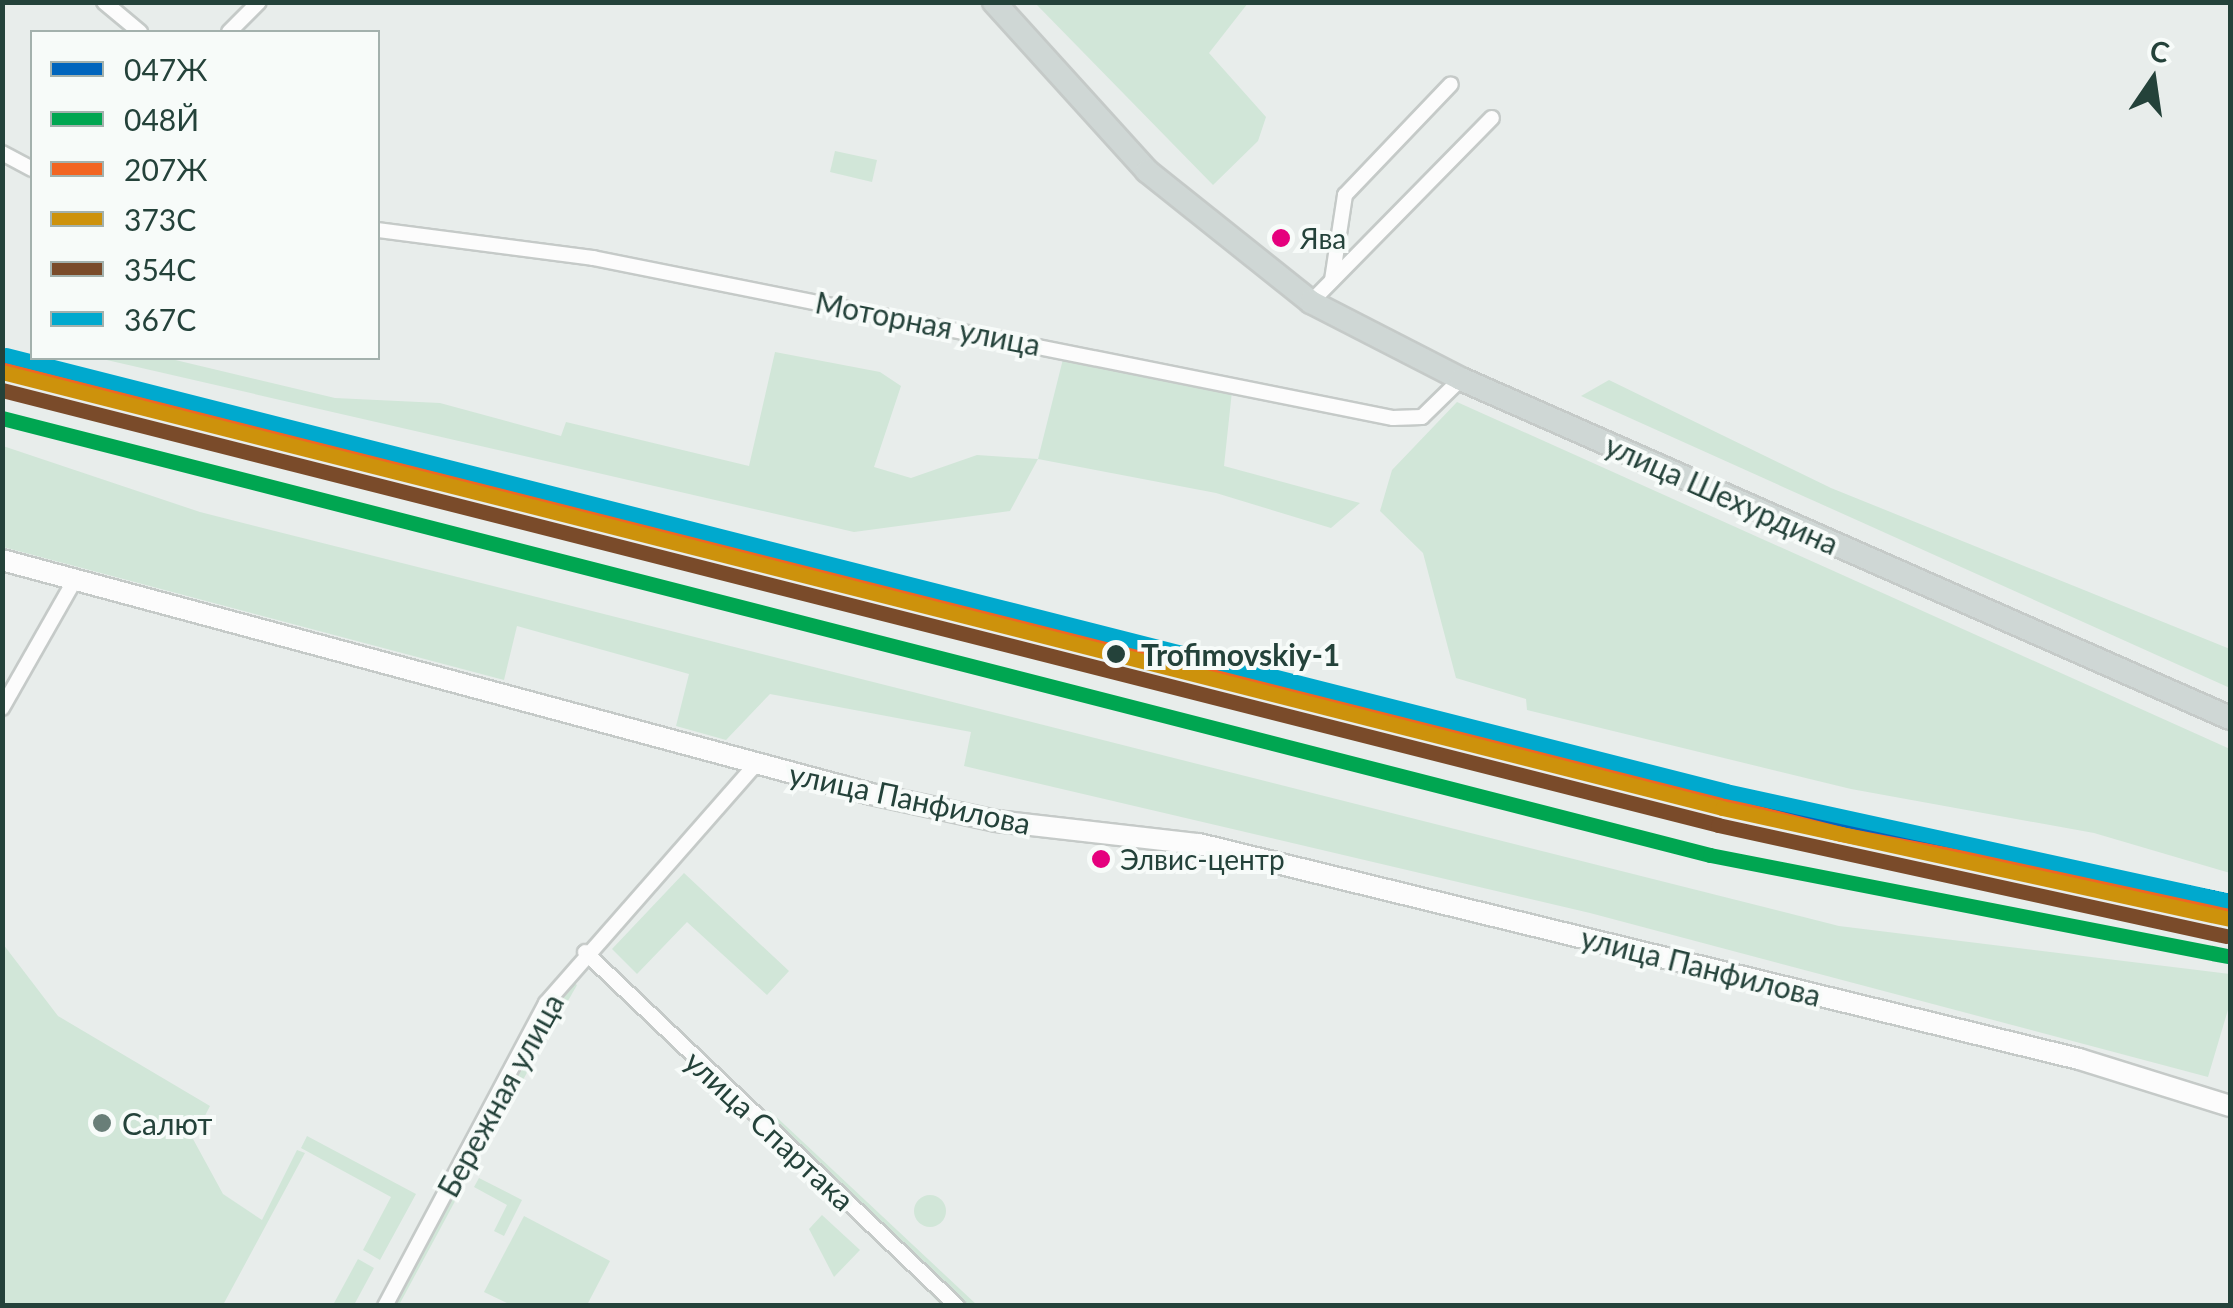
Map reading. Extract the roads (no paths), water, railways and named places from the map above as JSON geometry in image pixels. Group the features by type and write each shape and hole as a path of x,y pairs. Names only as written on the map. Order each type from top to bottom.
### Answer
{"main road":[{"name":"улица Шехурдина","path":"994,2 1147,170 1229,241 1311,302 1461,379 2230,718"},
{"name":"улица Панфилова","path":"2,560 755,765 969,816 1198,844 2080,1059 2230,1106"}],"street":[{"path":"104,2 138,30"},
{"path":"232,30 259,2"},
{"path":"1332,280 1344,194 1451,84"},
{"path":"1311,302 1492,118"},
{"path":"2,154 30,168"},
{"name":"Моторная улица","path":"380,230 594,258 1393,418 1422,417 1461,379"},
{"path":"2,708 74,581"},
{"name":"Бережная улица","path":"385,1306 546,1004 585,952 755,765"},
{"name":"улица Спартака","path":"585,952 957,1306"}],"place":[{"name":"Ява","path":"1281,238"},
{"name":"Trofimovskiy-1","path":"1116,654"},
{"name":"Элвис-центр","path":"1101,859"},
{"name":"Салют","path":"102,1123"}]}
